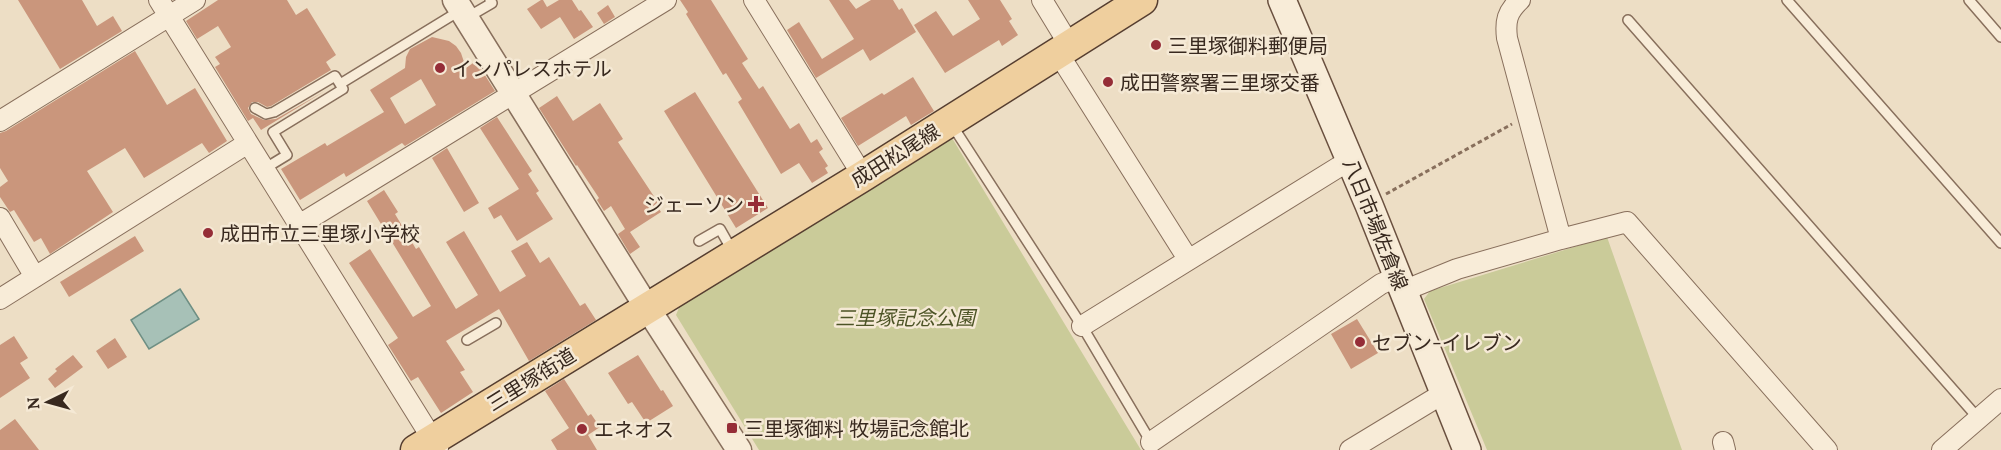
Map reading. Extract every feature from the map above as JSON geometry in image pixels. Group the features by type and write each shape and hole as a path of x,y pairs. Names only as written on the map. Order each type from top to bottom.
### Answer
{"main road":[{"name":"成田松尾線","path":"647,308 863,176 1142,0"},
{"name":"八日市場佐倉線","path":"1282,0 1351,161 1467,450"},
{"name":"三里塚街道","path":"430,446 647,308"}],"street":[{"path":"0,121 164,8 195,0"},
{"path":"299,225 666,0"},
{"path":"754,0 863,176"},
{"path":"1042,0 1064,50 1188,259"},
{"path":"1520,0 1508,14 1506,29 1561,238"},
{"path":"164,8 299,225 430,446"},
{"path":"461,10 647,308 739,450"},
{"path":"0,299 248,143"},
{"path":"1082,326 1351,161"},
{"path":"0,218 35,277"},
{"path":"1153,446 1381,284 1400,284 1561,238 1627,222 1827,450"},
{"path":"1350,450 1444,393"},
{"path":"1950,447 1993,410"}],"lane":[{"path":"340,84 461,10 492,3 490,0"},
{"path":"1787,0 2001,243"},
{"path":"1969,0 2001,37"},
{"path":"1628,20 1993,410"},
{"path":"255,108 266,114 274,112 335,76 343,89 273,132 287,155 264,169"},
{"path":"950,120 1082,326 1153,446"},
{"path":"699,242 720,229 735,254"},
{"path":"468,340 496,322"}],"path":[{"path":"1377,199 1528,116"}],"green space":[{"name":"三里塚記念公園","path":"949,133 1141,450 759,450 676,315 683,298"},
{"path":"1607,237 1682,450 1487,450 1424,299 1430,291"}],"shaded area":[{"path":"180,289 199,319 149,349 131,320"}],"building":[{"path":"18,0 82,0 97,26 113,16 122,31 60,69"},
{"path":"218,0 287,0 296,15 307,8 336,55 326,62 331,70 271,106 267,107 258,102 252,102 248,108 251,114 264,120 276,119 325,91 261,130 253,118 248,121 215,67 220,64 215,57 231,47 218,26 197,39 186,21"},
{"path":"541,0 547,7 559,0 572,0 593,27 574,39 560,17 541,29 527,9"},
{"path":"680,0 711,0 748,59 742,63 759,89 763,86 790,129 799,123 811,143 817,139 823,149 819,152 828,166 825,168 828,173 812,183 799,163 781,174 738,102 742,99 726,73 723,75"},
{"path":"829,0 849,0 856,9 871,0 893,0 899,10 902,8 916,32 870,61 863,49 816,78 787,30 799,22 822,59 854,39"},
{"path":"968,0 1000,0 1012,19 1009,21 1018,35 1002,46 999,40 945,73 914,25 936,11 953,36 980,19"},
{"path":"608,5 615,17 604,24 597,13"},
{"path":"432,37 449,41 461,53 466,68 476,61 495,91 405,146 402,143 346,177 344,173 300,200 281,169 325,143 327,146 384,112 370,90 405,68 406,57 410,49","holes":["421,79 436,105 405,124 390,98"]},
{"path":"135,51 167,105 195,88 227,141 209,153 202,143 144,178 125,148 87,171 113,212 50,254 41,238 34,242 14,210 10,212 0,197 0,187 8,181 0,168 0,133"},
{"path":"913,77 934,111 911,125 906,116 858,146 841,118"},
{"path":"695,92 768,208 736,228 664,111"},
{"path":"557,96 573,121 600,103 623,139 618,142 659,204 657,206 661,212 630,232 640,247 630,254 618,234 625,229 611,206 604,211 597,200 599,198 539,108"},
{"path":"497,117 532,171 528,174 539,191 536,193 553,219 517,241 501,215 494,219 488,208 519,189 480,128"},
{"path":"447,148 479,203 464,212 432,158"},
{"path":"384,190 398,212 395,214 416,249 419,247 456,309 478,295 446,242 464,231 500,292 526,276 511,251 527,242 540,263 549,257 580,306 585,303 596,320 529,361 499,309 446,341 465,370 460,372 473,392 441,413 418,377 411,381 388,345 398,338 349,263 370,249 413,317 431,306 367,201"},
{"path":"135,236 144,251 69,297 60,282"},
{"path":"1357,319 1378,353 1351,369 1331,334"},
{"path":"14,336 28,358 20,363 30,378 0,398 0,345"},
{"path":"115,338 127,357 108,369 96,351"},
{"path":"73,355 83,367 55,388 48,379 57,371 55,369"},
{"path":"638,355 673,406 646,423 632,402 628,404 608,373"},
{"path":"564,379 588,416 591,414 600,427 588,435 597,450 557,450 551,440 569,428 545,391"},
{"path":"15,419 39,450 0,450 0,430"}],"place":[{"name":"三里塚御料郵便局","path":"1156,45"},
{"name":"インパレスホテル","path":"440,68"},
{"name":"成田警察署三里塚交番","path":"1108,82"},
{"name":"ジェーソン","path":"756,204"},
{"name":"成田市立三里塚小学校","path":"208,233"},
{"name":"セブン-イレブン","path":"1360,342"},
{"name":"三里塚御料 牧場記念館北","path":"732,428"},
{"name":"エネオス","path":"582,429"}]}
